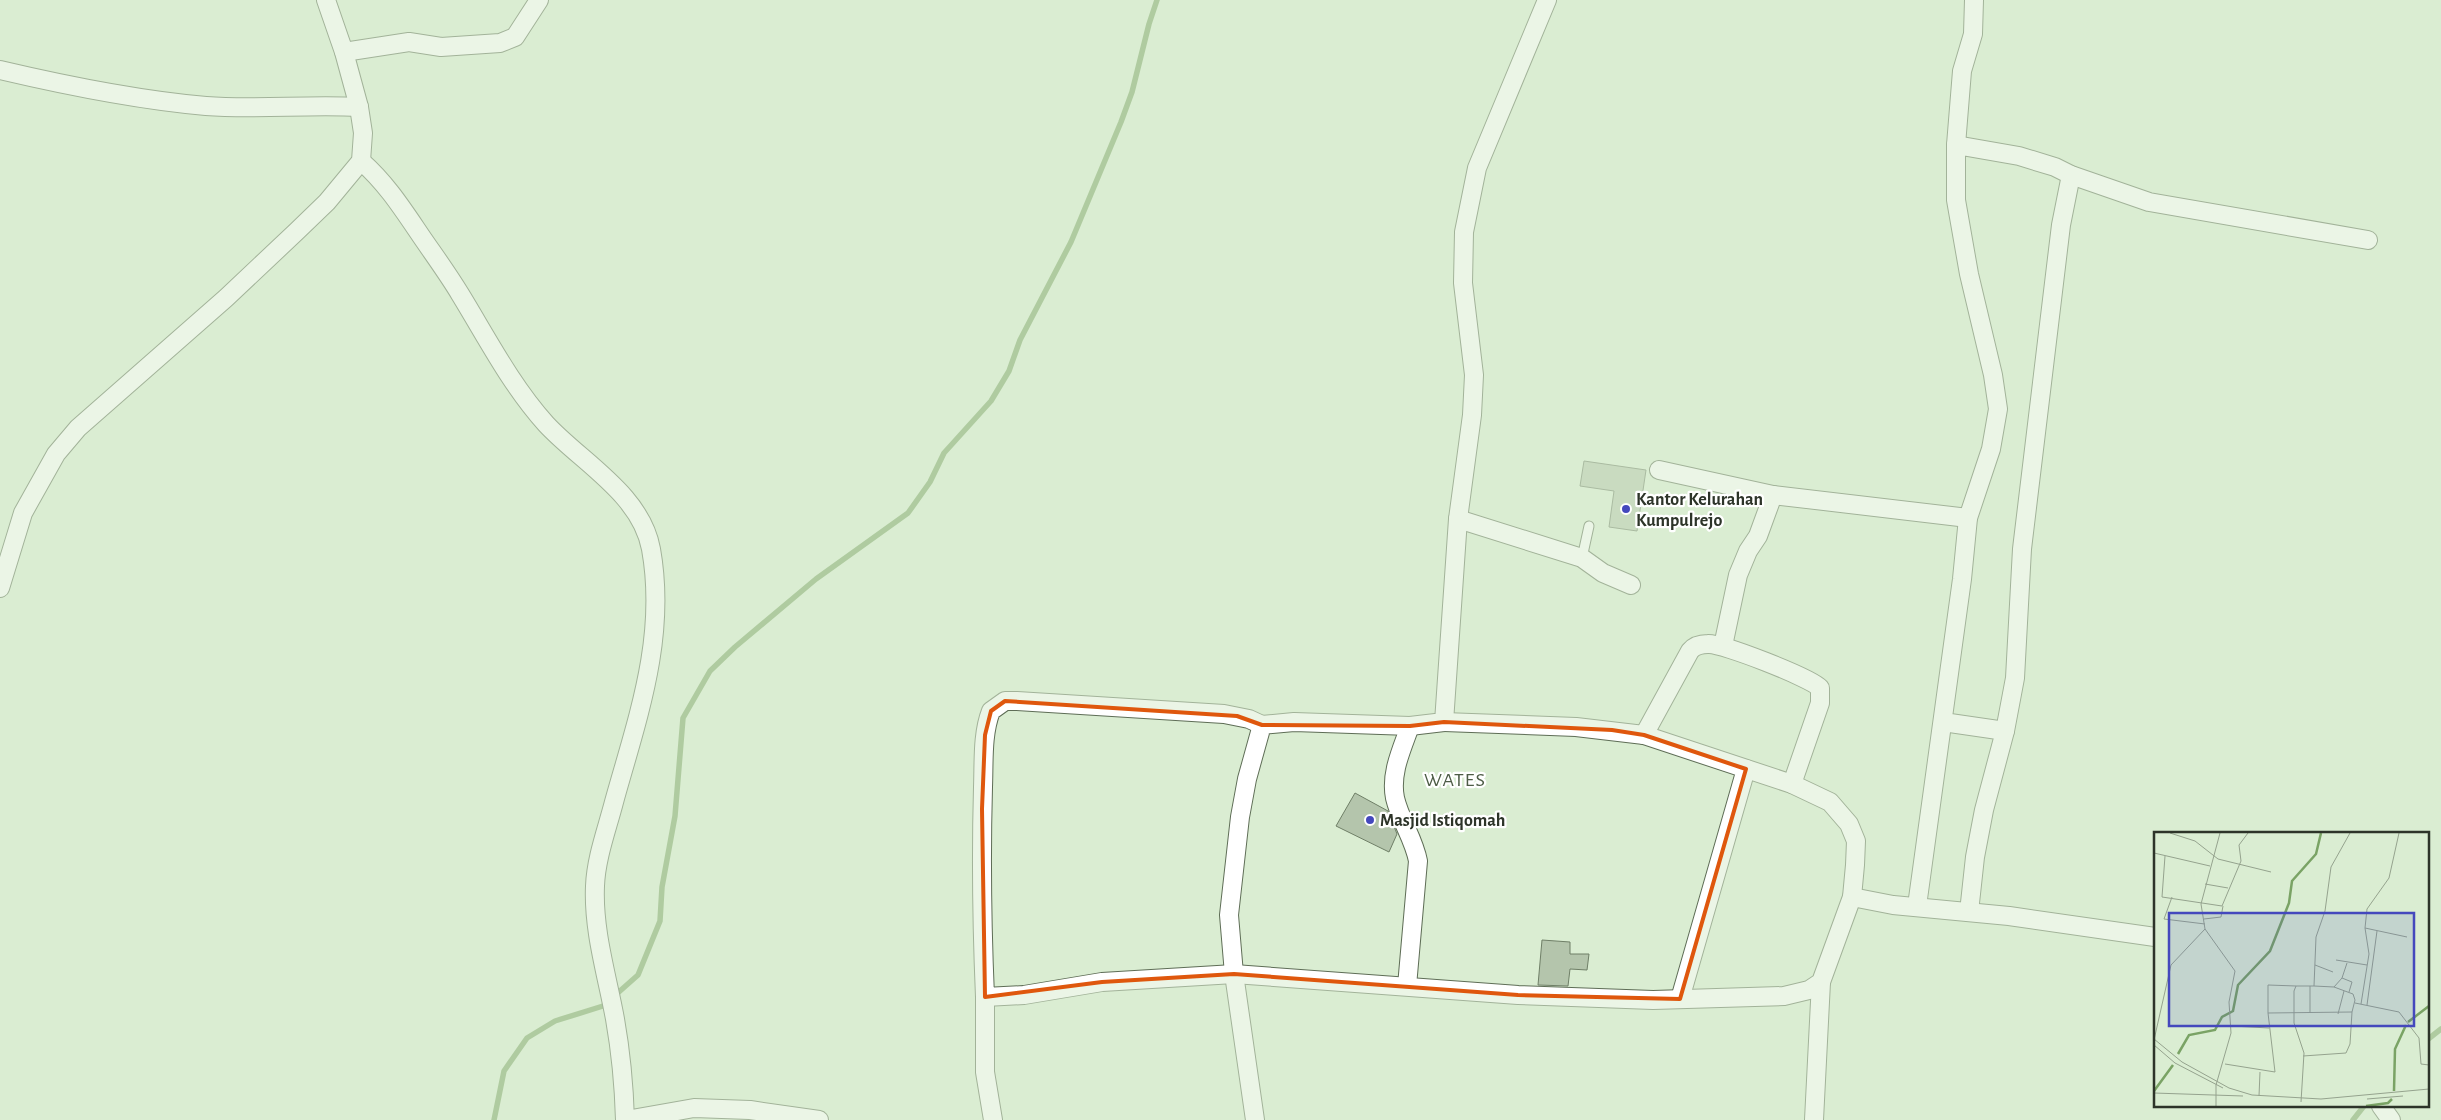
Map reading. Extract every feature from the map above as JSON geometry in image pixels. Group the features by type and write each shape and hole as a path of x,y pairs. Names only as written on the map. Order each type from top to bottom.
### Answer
{"street":[{"path":"0,588 23,513 39,482 61,447 78,428 226,298 297,231 327,202 361,160 363,133 359,107 344,52 326,0"},
{"path":"344,52 409,42 440,48 500,43 515,37 539,0"},
{"path":"1444,722 1458,519 1472,415 1474,375 1471,340 1465,311 1462,264 1464,232 1477,168 1547,0"},
{"path":"1917,906 1962,579 1968,518 1991,449 1998,409 1993,375 1971,282 1956,200 1956,145 1960,80 1973,34 1974,0"},
{"path":"0,70 118,95 208,106 317,104 359,107"},
{"path":"1956,145 2019,156 2055,167 2071,175 2149,202 2368,240"},
{"path":"361,160 382,179 459,293 495,355 540,416 624,499 644,527 651,548 654,573 654,647 648,684 600,852 595,884 596,916 623,1062 625,1120 694,1108 750,1110 819,1120"},
{"path":"1969,912 1975,857 1984,810 2006,731 2015,678 2022,549 2061,225 2071,175"},
{"path":"1659,470 1773,494 1968,518"},
{"path":"1723,646 1738,575 1748,551 1758,536 1773,494"},
{"path":"1458,519 1582,558 1603,573 1631,585"},
{"path":"1644,736 1690,651 1698,646 1708,644 1723,646 1796,675 1820,688 1820,703 1792,784"},
{"path":"993,1120 985,1072 985,997 981,907 982,809 986,735 991,711 1005,701 1224,714 1243,717 1262,724 1294,722 1410,726 1444,722 1576,727 1644,736 1792,784 1830,802 1849,824 1856,841 1852,897 1821,982 1814,1120"},
{"path":"1943,722 2006,731"},
{"path":"1256,1120 1234,974 1229,915 1247,779 1262,724"},
{"path":"1407,986 1418,861 1415,846 1396,800 1394,780 1395,769 1410,726"},
{"path":"1680,1000 1746,769"},
{"path":"1852,897 1893,905 1969,912 2154,937"},
{"path":"985,997 1024,995 1102,982 1234,974 1518,996 1680,1000 1791,995 1809,990 1821,982"},
{"path":"2382,1108 2391,1120"}],"lane":[{"path":"1582,558 1589,526"}],"highlighted area":[{"path":"1005,701 1017,701 1237,716 1262,725 1410,726 1444,722 1612,730 1644,735 1746,769 1680,999 1518,995 1234,974 1102,982 985,997 982,809 985,735 991,711"}],"building":[{"name":"Kantor Kelurahan Kumpulrejo","path":"1584,461 1646,470 1637,531 1609,527 1614,491 1580,486"},
{"name":"Masjid Istiqomah","path":"1355,793 1388,811 1397,834 1389,852 1336,826"},
{"path":"1542,940 1570,942 1570,954 1589,954 1587,970 1570,969 1568,986 1538,985"}],"waterway":[{"path":"494,1120 504,1071 527,1038 555,1021 603,1006 638,975 660,921 662,887 675,816 683,718 710,671 735,647 816,579 908,513 930,482 944,453 991,401 1009,371 1020,340 1071,242 1121,122 1132,92 1157,0"},
{"path":"2428,1039 2441,1029"},
{"path":"2353,1120 2362,1108"}],"place":[{"name":"Kantor Kelurahan Kumpulrejo","path":"1626,509"},
{"name":"Masjid Istiqomah","path":"1370,820"}],"district":[{"name":"WATES","path":"1455,779"}]}
